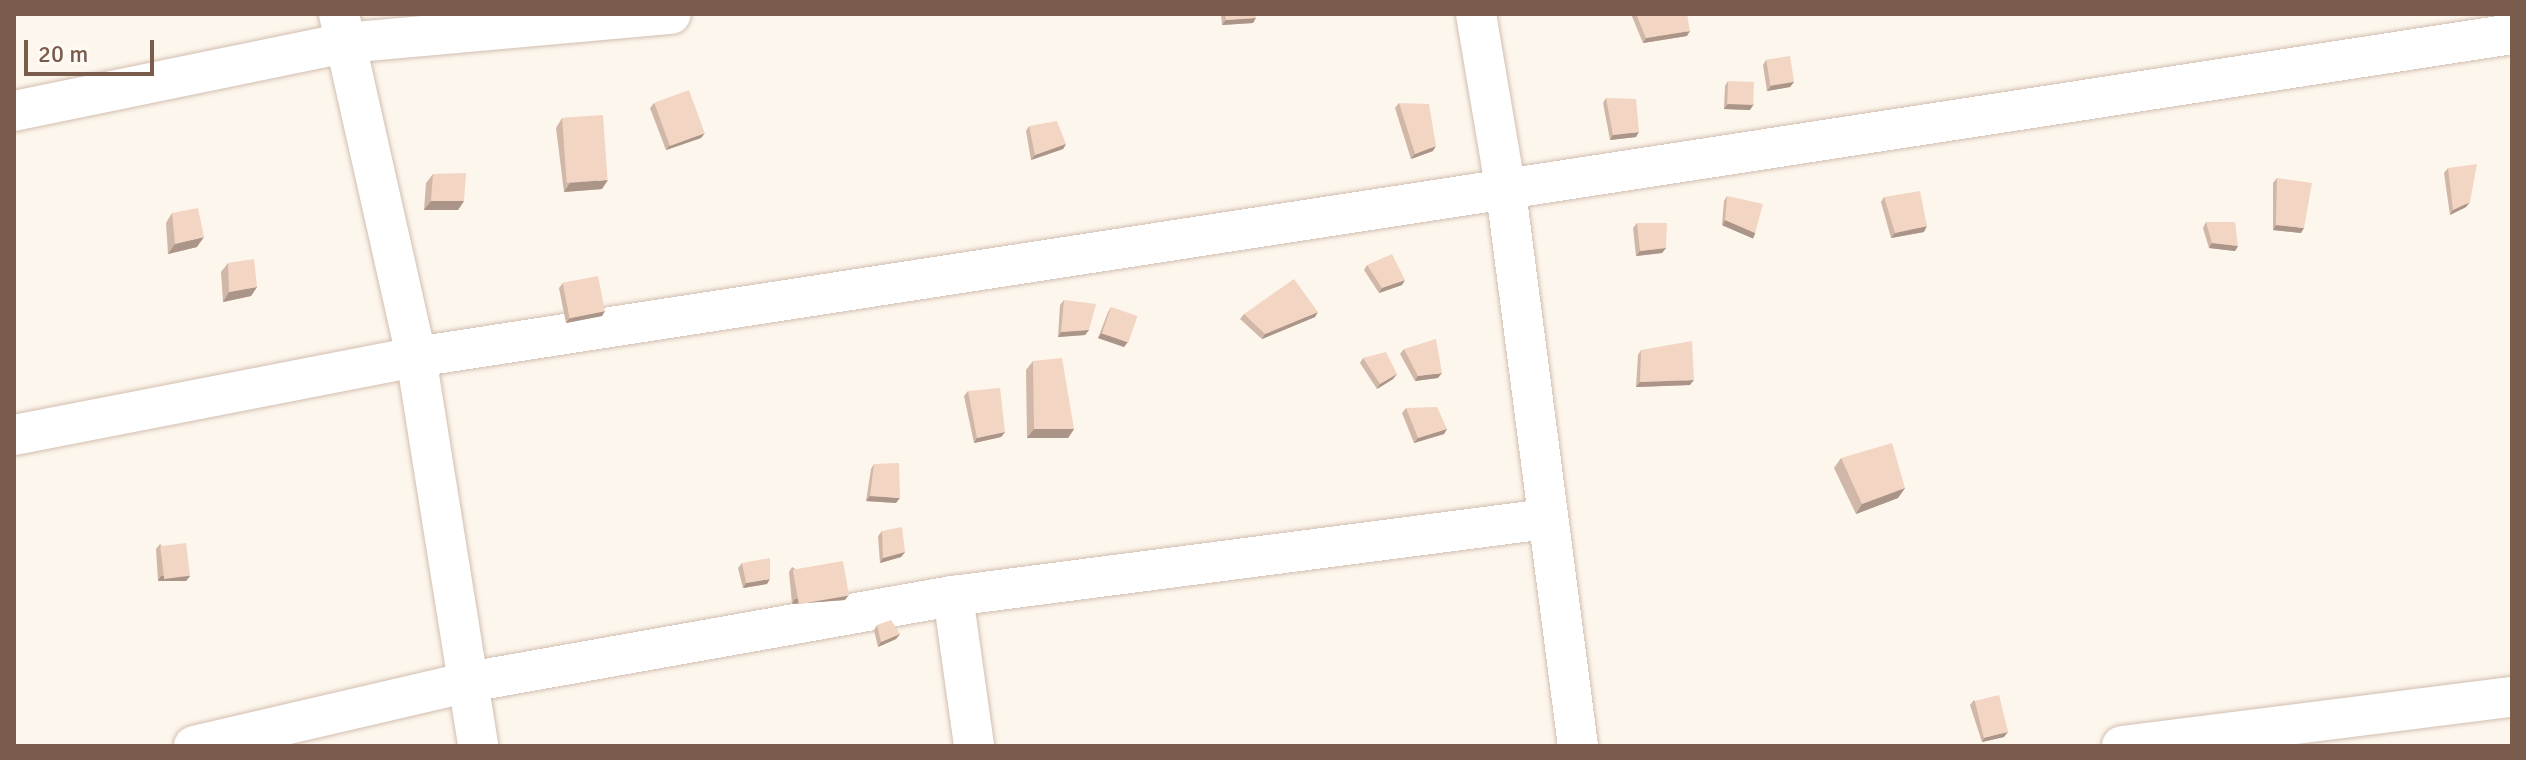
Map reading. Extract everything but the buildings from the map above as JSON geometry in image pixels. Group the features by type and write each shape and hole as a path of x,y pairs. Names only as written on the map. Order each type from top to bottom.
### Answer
{"street":[{"path":"14,111 342,28 671,14"},
{"path":"1476,14 1506,192 1546,519 1578,746"},
{"path":"342,28 416,357 478,746"},
{"path":"14,435 416,357 1506,192 2512,34"},
{"path":"194,746 469,682 953,596 1546,519"},
{"path":"953,596 974,746"},
{"path":"2122,746 2512,697"}]}
